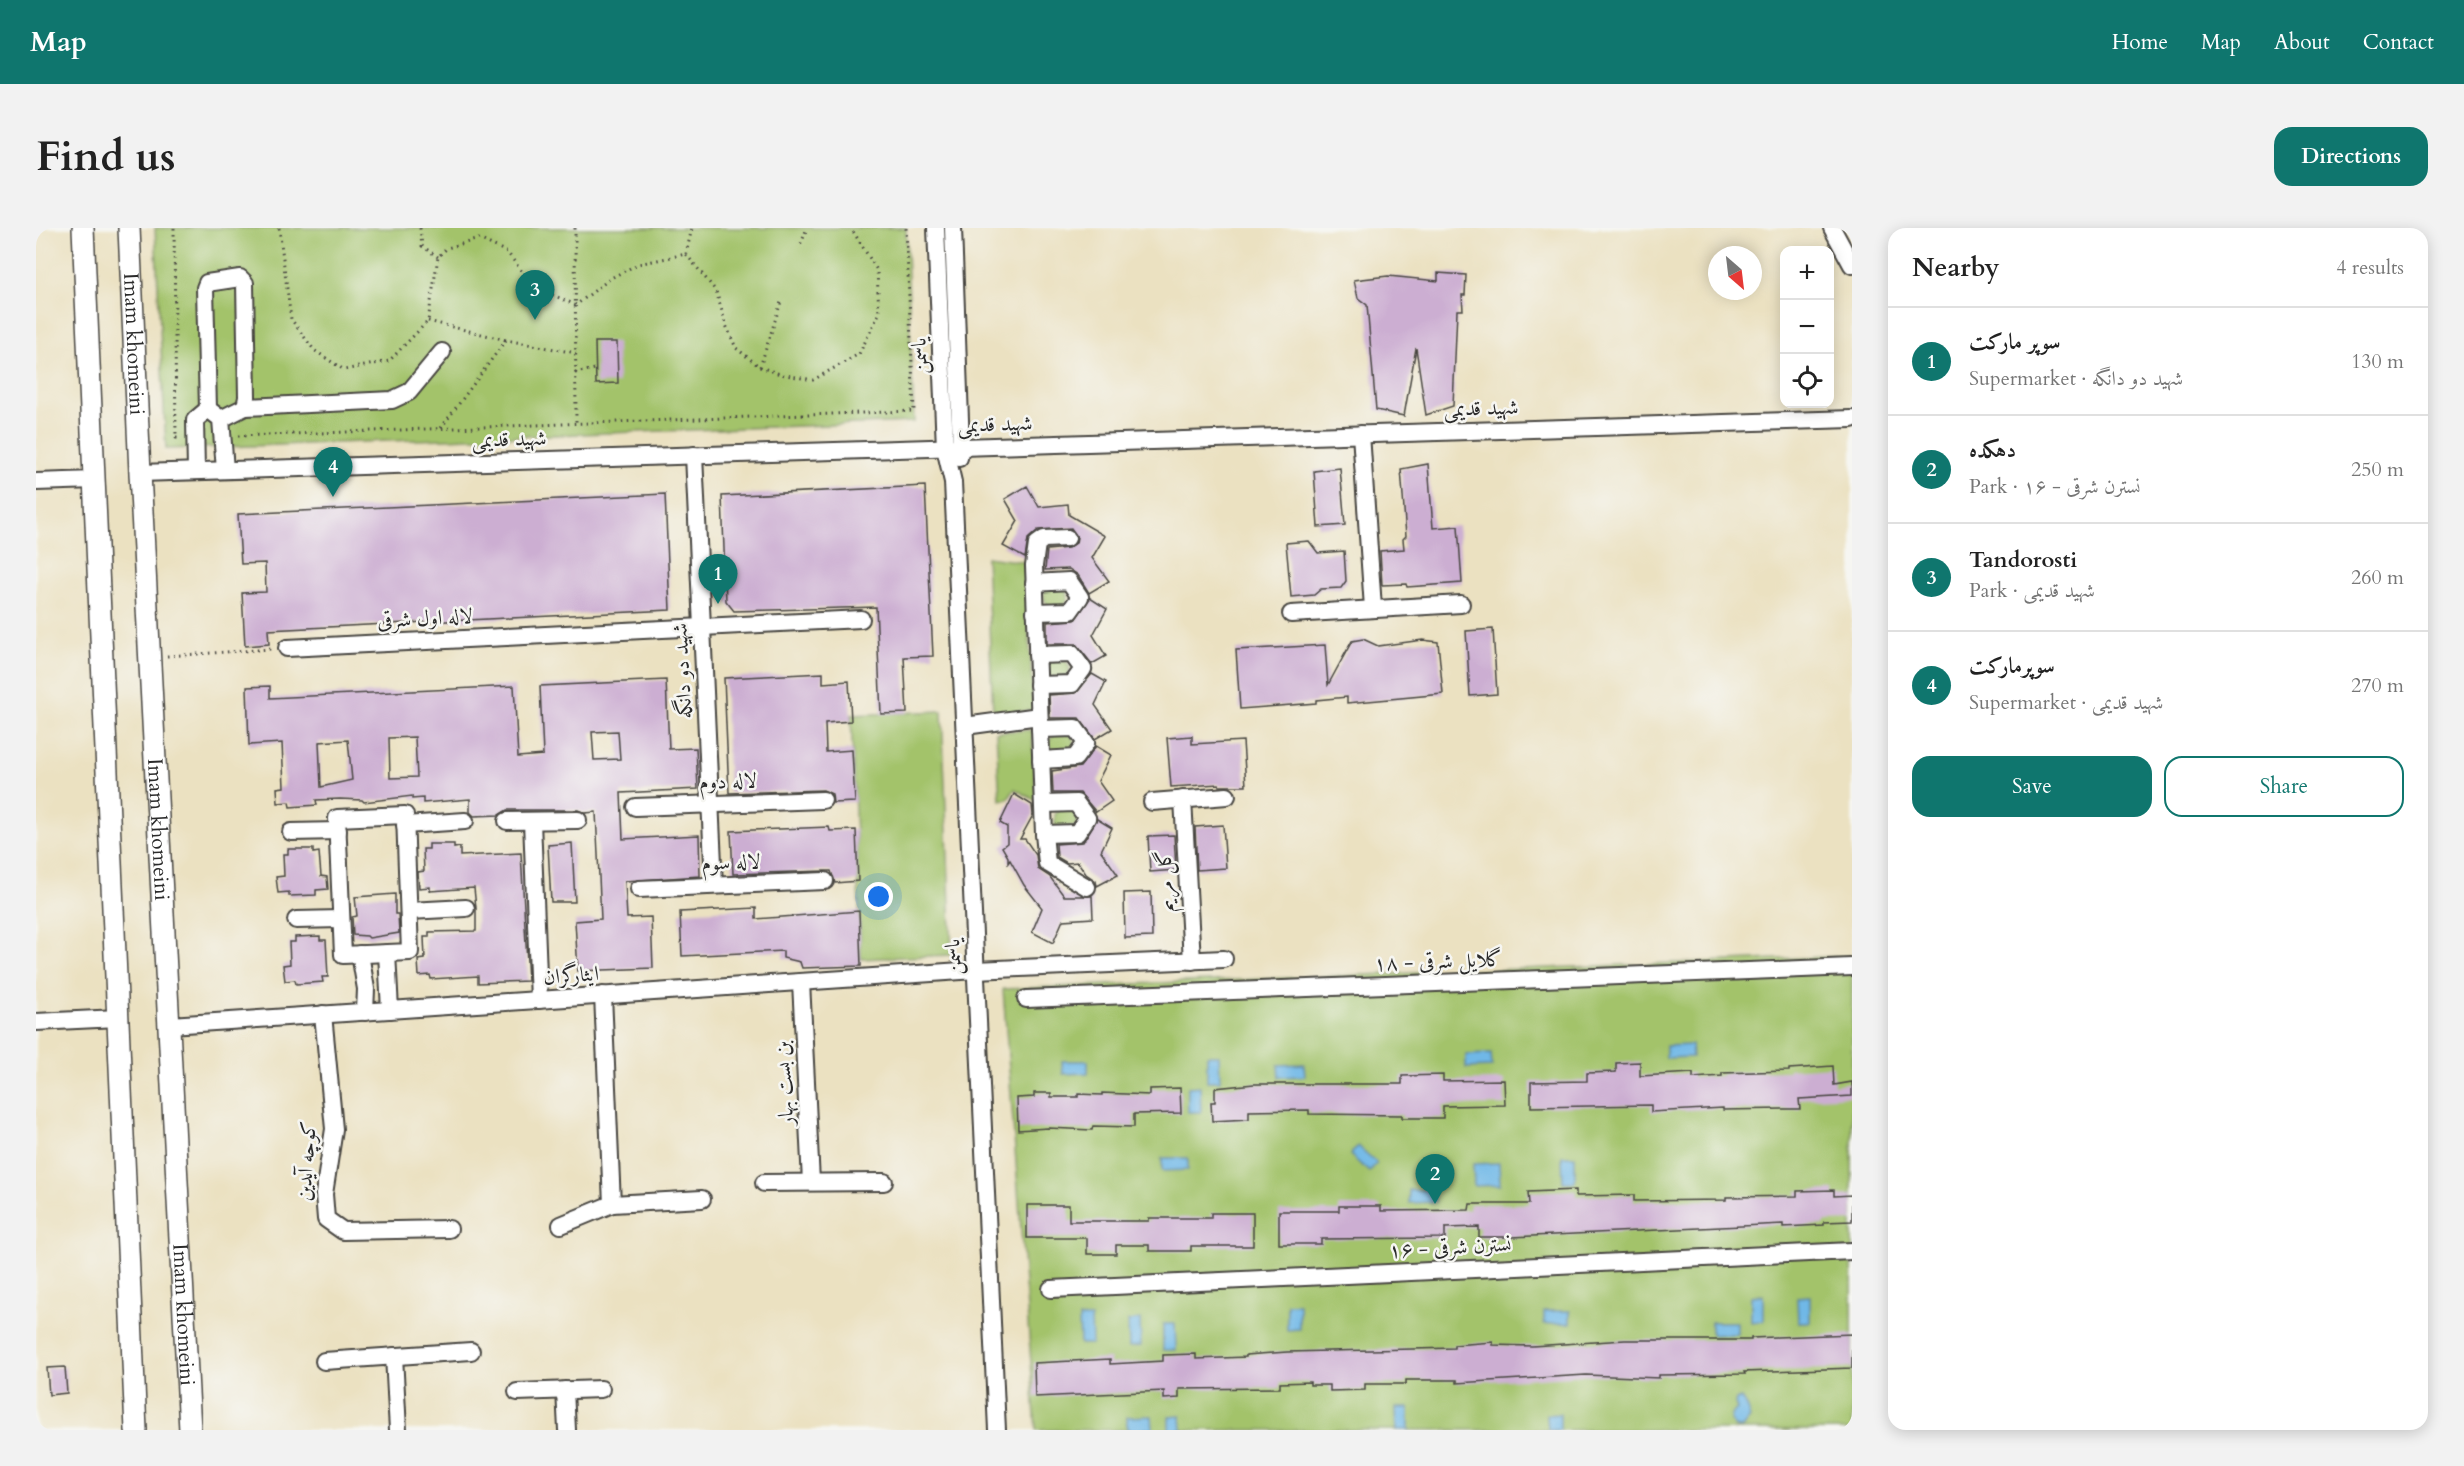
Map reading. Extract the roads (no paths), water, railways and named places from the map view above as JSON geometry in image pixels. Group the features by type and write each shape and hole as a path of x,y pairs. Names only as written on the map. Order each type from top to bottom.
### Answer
{"main road":[{"path":"83,228 136,1430"},
{"name":"Imam khomeini","path":"129,228 190,1430"}],"street":[{"name":"یاسمن","path":"936,228 953,447"},
{"name":"یاسمن","path":"953,228 953,482 997,1430"},
{"path":"1832,228 1852,265"},
{"path":"225,470 222,437 214,414 205,288 207,284 240,278 245,283 247,397 244,407"},
{"path":"196,471 195,420 244,407 392,400 409,392 442,352"},
{"name":"شهید قدیمی","path":"140,473 1852,419"},
{"path":"1361,434 1373,608"},
{"name":"شهید دو دانگه","path":"694,455 714,885"},
{"path":"36,482 94,480"},
{"path":"1067,538 1044,539 1037,544 1034,583 1044,834 1047,863 1087,887"},
{"path":"1034,583 1069,581 1080,597 1070,612 1035,612"},
{"path":"1291,614 1461,604"},
{"name":"لاله اول شرقی","path":"287,648 861,619"},
{"path":"1037,656 1072,654 1083,669 1072,684 1038,685"},
{"path":"965,726 1039,723 1075,728 1086,743 1075,758 1041,760"},
{"path":"1152,802 1227,796"},
{"name":"گل مریم","path":"1182,799 1192,961"},
{"name":"لاله دوم","path":"635,807 823,800"},
{"path":"1044,804 1076,803 1087,818 1077,833 1044,834"},
{"path":"405,815 405,825 411,952 343,955 338,818 405,815"},
{"path":"507,821 578,820"},
{"path":"405,825 465,821"},
{"path":"532,821 539,1000"},
{"path":"291,832 338,831"},
{"name":"لاله سوم","path":"639,889 825,881"},
{"path":"409,911 465,908"},
{"path":"296,920 341,919"},
{"path":"387,953 390,1010"},
{"path":"360,954 366,989 365,1012"},
{"name":"ایثارگران","path":"170,1025 976,970 1224,960"},
{"name":"گلایل شرقی - ۱۸","path":"1026,999 1852,967"},
{"name":"بن بست بهار","path":"801,982 811,1182"},
{"path":"603,995 612,1204"},
{"name":"کوچه آیدین","path":"323,1014 334,1129 324,1194 327,1219 343,1231 449,1229"},
{"path":"36,1022 118,1018"},
{"path":"764,1183 884,1182"},
{"path":"561,1225 612,1204 702,1199"},
{"name":"نسترن شرقی - ۱۶","path":"1051,1288 1852,1251"},
{"path":"324,1361 471,1351"},
{"path":"394,1356 398,1430"},
{"path":"517,1392 601,1389"},
{"path":"565,1390 567,1430"}],"water":[{"path":"1691,1045 1692,1057 1666,1058 1666,1046"},
{"path":"1491,1054 1492,1067 1466,1068 1466,1055"},
{"path":"1207,1055 1219,1055 1220,1081 1207,1081"},
{"path":"1062,1061 1088,1061 1088,1073 1063,1074"},
{"path":"1304,1064 1305,1076 1279,1077 1278,1065"},
{"path":"1200,1086 1201,1112 1188,1112 1188,1087"},
{"path":"1358,1146 1377,1163 1369,1172 1350,1155"},
{"path":"1562,1156 1575,1156 1575,1182 1563,1182"},
{"path":"1162,1158 1188,1158 1188,1170 1162,1171"},
{"path":"1499,1163 1500,1185 1474,1186 1473,1164"},
{"path":"1409,1190 1434,1190 1435,1202 1409,1203"},
{"path":"1763,1295 1763,1321 1751,1322 1751,1296"},
{"path":"1810,1296 1810,1322 1798,1322 1797,1297"},
{"path":"1287,1304 1299,1304 1299,1329 1287,1330"},
{"path":"1544,1311 1570,1311 1570,1323 1544,1324"},
{"path":"1079,1318 1091,1318 1092,1344 1080,1344"},
{"path":"1140,1320 1141,1346 1129,1347 1128,1321"},
{"path":"1711,1322 1737,1322 1737,1334 1711,1335"},
{"path":"1163,1324 1175,1324 1176,1350 1163,1350"},
{"path":"1741,1399 1750,1418 1742,1428 1736,1428 1730,1421 1731,1415 1737,1409 1736,1400"},
{"path":"1396,1408 1409,1408 1409,1430 1397,1430"},
{"path":"1560,1414 1560,1430 1548,1430 1547,1415"},
{"path":"1152,1416 1153,1429 1127,1430 1127,1417"},
{"path":"1181,1416 1182,1430 1169,1430 1169,1417"}],"place":[{"name":"Tandorosti","path":"535,320"},
{"name":"سوپرمارکت","path":"333,497"},
{"name":"سوپر مارکت","path":"718,604"},
{"name":"دهکده","path":"1435,1204"}]}
